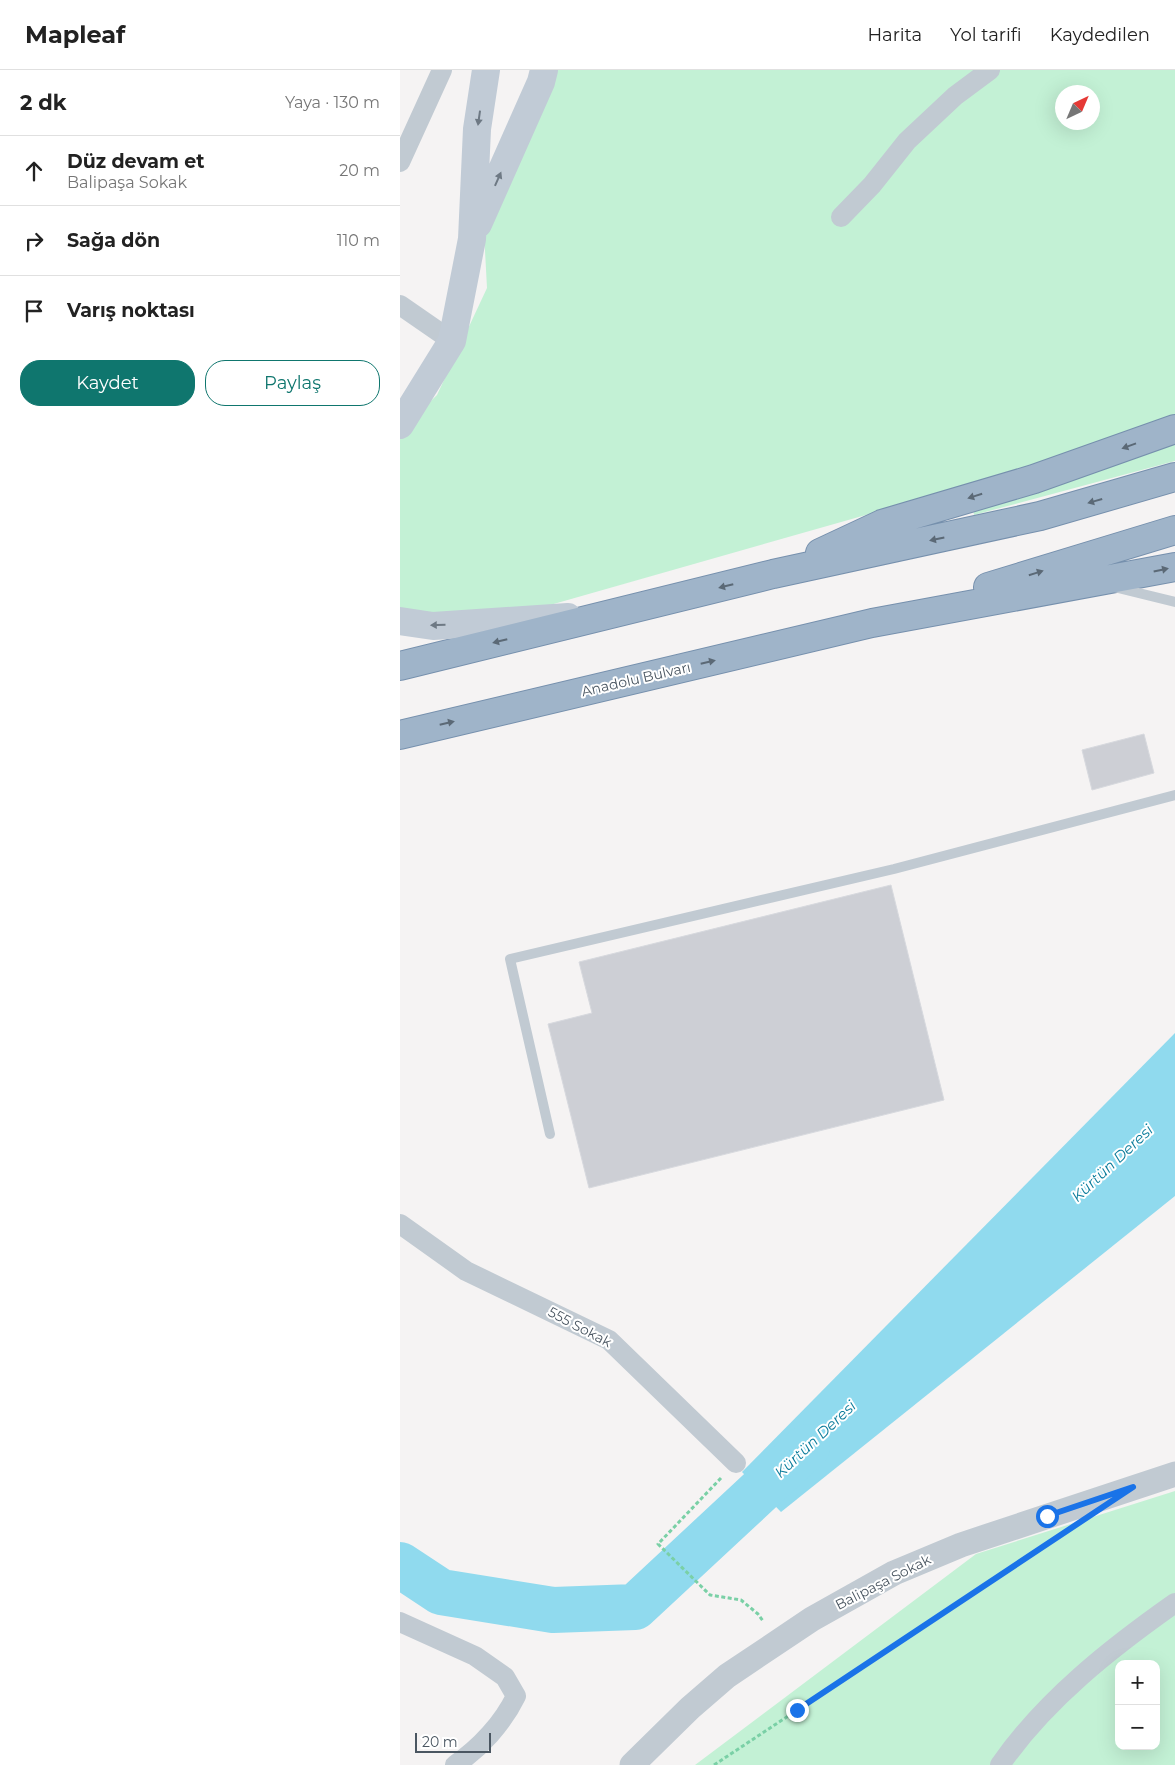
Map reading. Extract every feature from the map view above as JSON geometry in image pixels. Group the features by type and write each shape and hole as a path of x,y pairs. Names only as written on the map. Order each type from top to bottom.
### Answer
{"highway":[{"path":"773,574 882,524 1034,479 1175,429"},
{"path":"400,666 773,574 1040,516 1175,477"},
{"path":"872,623 1175,530"},
{"path":"872,623 1175,567"},
{"name":"Anadolu Bulvarı","path":"400,735 872,623"}],"main road":[{"path":"400,425 452,341 472,239 477,129 486,70"},
{"path":"472,239 542,82 544,70"},
{"path":"400,404 452,341"},
{"path":"400,621 433,626 609,614"}],"street":[{"path":"400,162 442,70"},
{"path":"841,216 872,185 907,141 955,96 990,70"},
{"path":"400,305 452,341"},
{"name":"555 Sokak","path":"400,1224 466,1271 609,1340 736,1463"},
{"name":"Balipaşa Sokak","path":"632,1765 690,1708 726,1676 812,1619 894,1573 961,1545 1175,1474"},
{"path":"1000,1765 1011,1748 1065,1689 1125,1638 1175,1603"},
{"path":"400,1622 475,1656 505,1677 516,1696 508,1713 468,1756 456,1765"}],"lane":[{"path":"1096,583 1175,602"},
{"path":"550,1134 510,959 894,868 1175,795"}],"path":[{"path":"736,1463 658,1544 710,1595 741,1600 758,1614"},
{"path":"714,1765 1052,1541"}],"green space":[{"path":"553,70 1175,70 1175,427 490,622 400,610 400,431 437,395 487,288 483,213"},
{"path":"1175,440 1175,461 974,515 973,508"},
{"path":"1175,1491 1175,1765 695,1765 976,1554"}],"water":[{"path":"1175,1033 1175,1196 781,1512 742,1472"}],"building":[{"path":"1144,734 1154,773 1092,790 1082,750"},
{"path":"891,885 944,1100 589,1188 548,1024 592,1013 579,962"}],"waterway":[{"name":"Kürtün Deresi","path":"400,1565 441,1592 553,1610 635,1607 807,1447"}],"route":[{"path":"797,1710 1133,1487 1047,1516"}]}
